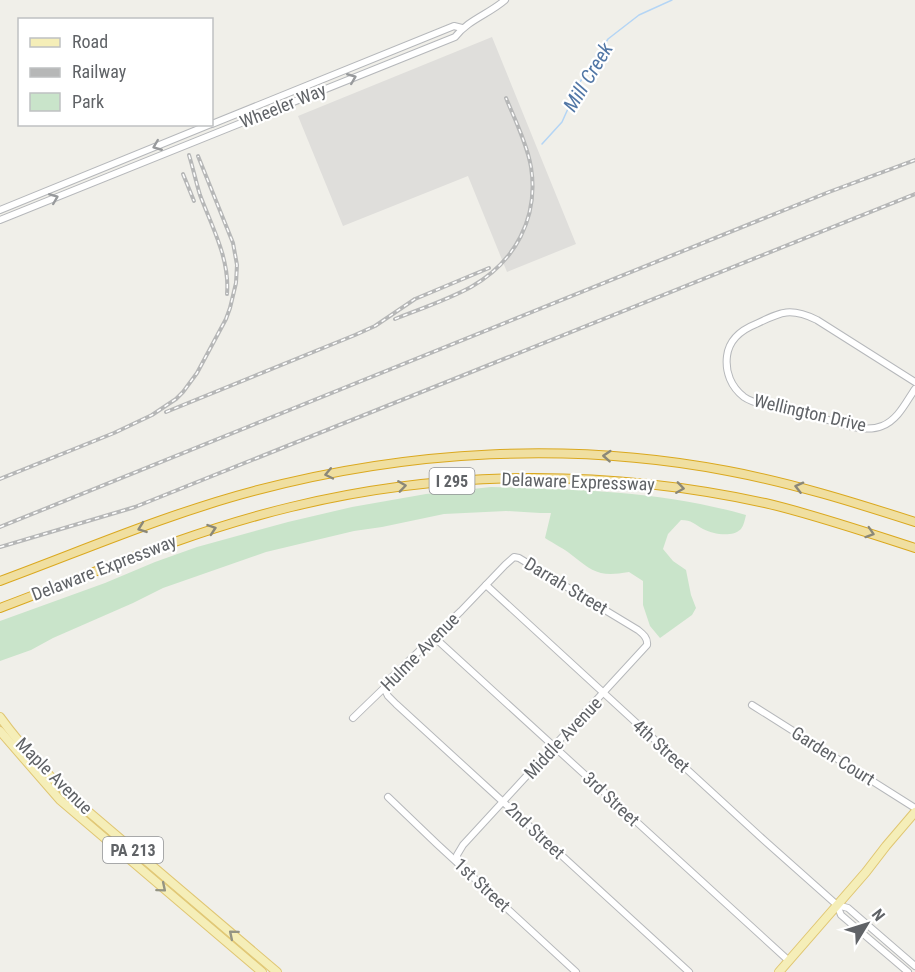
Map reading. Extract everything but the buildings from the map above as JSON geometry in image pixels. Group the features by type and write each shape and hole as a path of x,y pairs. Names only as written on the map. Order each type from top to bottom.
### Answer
{"highway":[{"name":"Delaware Expressway","path":"0,581 178,515 254,491 351,470 412,460 476,454 586,454 641,458 706,467 805,488 915,522"},
{"name":"Delaware Expressway","path":"0,608 185,538 259,515 320,500 397,486 465,480 534,477 654,484 801,512 915,548"}],"main road":[{"name":"Maple Avenue","path":"0,717 48,775 70,796 277,972"},
{"name":"Maple Avenue","path":"0,731 60,800 262,972"},
{"path":"779,972 915,810"}],"street":[{"name":"Wheeler Way","path":"0,220 455,37 462,28 505,0"},
{"name":"Wheeler Way","path":"213,123 454,26 462,28"},
{"name":"Wheeler Way","path":"0,210 206,126"},
{"name":"Wellington Drive","path":"915,382 816,320 797,312 779,314 747,327 732,341 727,355 728,376 738,392 746,398 757,403 799,411 860,428 872,429 891,421 915,389"},
{"name":"Darrah Street","path":"486,585 516,557 638,630 647,641"},
{"name":"Hulme Avenue","path":"353,717 486,585"},
{"name":"4th Street","path":"486,585 837,905 848,908 915,966"},
{"name":"3rd Street","path":"434,637 789,961"},
{"name":"Middle Avenue","path":"458,862 457,855 463,845 604,693 647,641"},
{"name":"2nd Street","path":"384,688 396,704 689,972"},
{"name":"Garden Court","path":"752,705 915,810"},
{"name":"1st Street","path":"388,797 576,972"},
{"name":"4th Street","path":"837,905 841,915 908,972"}],"shaded area":[{"path":"492,37 576,244 507,272 468,176 343,226 298,116"}],"green space":[{"path":"491,487 587,490 651,496 746,515 741,529 733,534 712,532 681,520 668,534 663,549 673,561 686,570 696,608 692,615 660,638 650,626 643,605 643,581 629,572 605,574 593,570 545,538 551,513 506,511 444,514 354,531 266,552 163,588 31,650 0,661 0,621 197,547 352,507 426,494"}],"waterway":[{"name":"Mill Creek","path":"542,144 562,122 580,82 608,39 639,15 672,0"}],"railway":[{"path":"395,319 443,300 487,277 500,265 520,237 527,221 533,186 524,141 506,98"},
{"path":"189,155 200,195 223,256 227,294"},
{"path":"0,479 114,433 152,415 176,399 197,373 226,319 236,283 237,265 233,243 198,156"},
{"path":"0,527 829,192 915,160"},
{"path":"183,174 194,201"},
{"path":"0,547 135,507 915,194"},
{"path":"166,412 355,335 375,326 415,299 489,268"}]}
